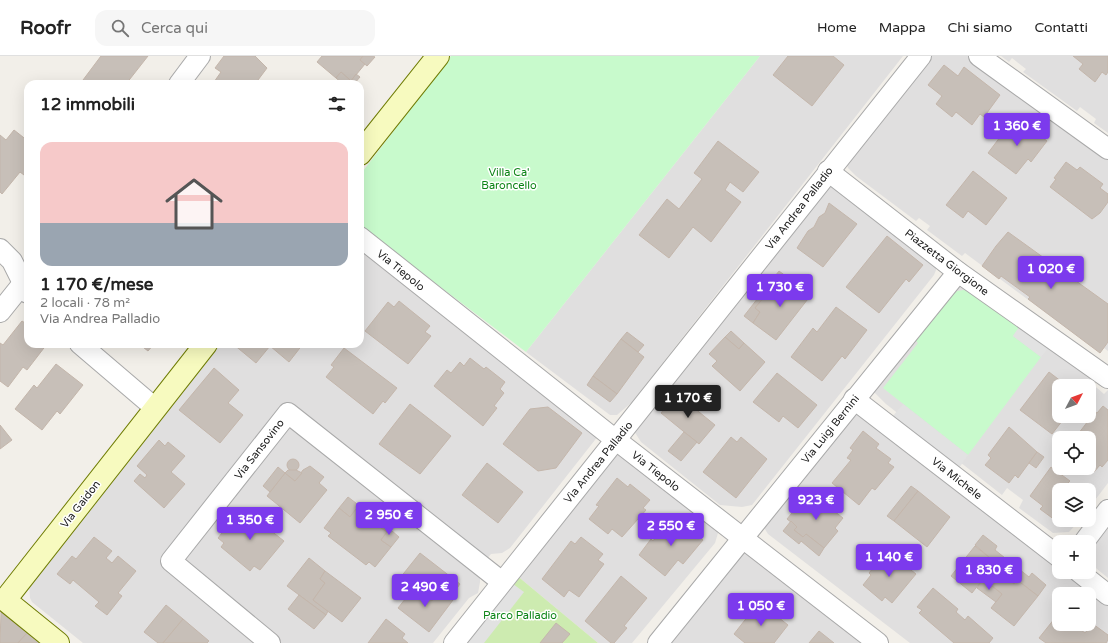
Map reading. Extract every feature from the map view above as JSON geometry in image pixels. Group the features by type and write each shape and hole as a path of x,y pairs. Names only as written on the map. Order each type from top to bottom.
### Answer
{"street":[{"path":"182,80 200,56"},
{"path":"364,149 438,56"},
{"name":"Via Andrea Palladio","path":"454,643 920,56"},
{"path":"979,56 1108,149"},
{"name":"Piazzetta Giorgione","path":"828,171 958,272 1108,378"},
{"name":"Via Tiepolo","path":"364,240 616,440 878,643"},
{"path":"0,249 12,261 24,281"},
{"name":"Via Luigi Bernini","path":"658,643 958,272"},
{"path":"0,312 24,286"},
{"path":"85,348 155,408"},
{"name":"Via Gaidon","path":"2,603 203,348"},
{"name":"Via Michele","path":"854,399 1052,552"},
{"name":"Via Sansovino","path":"270,643 171,560 288,413 502,582"},
{"path":"1089,535 1108,510"},
{"path":"1088,579 1108,595"},
{"path":"2,603 58,643"}],"shaded area":[{"path":"760,56 903,56 632,402 617,415 610,415 526,352"},
{"path":"926,56 973,56 1108,155 1108,351 1104,348 1100,353 965,253 962,256 927,230 930,226 919,218 916,221 856,176 848,168 847,165"},
{"path":"1001,56 1108,56 1108,133 1094,123 1096,119 1080,107 1077,111 1023,72 1026,69 1012,58 1009,62"},
{"path":"828,184 936,266 936,270 934,275 752,505 742,507 720,505 641,442 634,431"},
{"path":"364,246 602,431 510,548 502,553 491,554 477,570 480,574 478,593 469,598 433,643 83,643 32,602 30,598 29,583 143,437 217,348 364,348"},
{"path":"957,283 1049,340 1095,375 1092,379 1052,379 1052,423 1096,423 1096,387 1104,394 1108,390 1108,483 1096,499 1096,483 1052,483 1052,527 1074,527 1069,532 1053,533 1019,508 1023,500 1007,488 1002,495 886,404 874,392 874,390"},
{"path":"1020,326 1049,347 1041,357 1013,336"},
{"path":"903,404 968,455 959,468 893,416"},
{"path":"853,410 1052,558 1052,579 1079,579 1090,587 1052,587 1052,631 1096,631 1096,592 1108,601 1108,643 910,643 768,534 763,526"},
{"path":"626,454 717,530 718,533 715,543 632,643 598,643 515,574 614,455"},
{"path":"1108,523 1108,578 1096,568 1096,538"},
{"path":"749,548 875,643 666,643 738,555"},
{"path":"513,584 524,592 484,643 466,643"}],"green space":[{"name":"Villa Ca' Baroncello","path":"451,56 760,56 526,352 364,229 364,170"},
{"path":"964,290 971,292 1020,326 1013,336 1041,357 968,455 883,388 918,343 915,340 951,297 957,291"},
{"name":"Parco Palladio","path":"515,574 598,643 461,643"}],"building":[{"path":"101,56 148,56 129,80 83,80"},
{"path":"224,56 255,56 267,68 258,80 215,80 221,72 215,68"},
{"path":"322,56 363,56 360,60 365,64 352,80 350,80 341,72 336,78 317,62"},
{"path":"363,56 375,57 367,66 360,60"},
{"path":"788,56 833,56 844,65 812,106 773,75"},
{"path":"1073,56 1108,56 1108,72 1106,75 1102,72 1095,82 1079,69 1083,64"},
{"path":"944,65 958,76 964,67 1000,95 984,117 980,114 972,125 956,112 952,117 936,104 942,96 928,85"},
{"path":"341,72 350,80 338,80 336,78"},
{"path":"356,74 360,77 357,80 352,80"},
{"path":"1013,120 1025,129 1027,126 1047,141 1031,162 1028,159 1016,174 988,153"},
{"path":"14,130 24,138 24,175 20,172 2,194 0,192 0,135 6,140"},
{"path":"718,141 759,172 743,192 730,182 725,190 741,202 711,242 693,227 669,258 639,235 667,199 679,209 702,179 694,173"},
{"path":"1066,162 1077,170 1080,167 1103,184 1100,188 1108,194 1108,202 1100,213 1092,219 1050,187 1056,179 1054,178"},
{"path":"973,171 1007,198 986,225 968,211 963,218 946,205"},
{"path":"829,203 857,224 823,267 797,248 808,231 814,227 819,217 825,213"},
{"path":"1008,232 1108,304 1108,342 1100,353 1028,299 1030,297 1001,276 999,279 982,266"},
{"path":"887,236 923,265 909,282 906,279 879,313 846,287"},
{"path":"779,271 787,277 778,288 774,285 755,308 760,312 753,323 744,316"},
{"path":"787,277 811,295 776,340 753,323 760,312 755,308 774,285 778,288"},
{"path":"399,301 430,326 425,332 431,336 408,364 365,331 388,302 394,307"},
{"path":"836,307 867,330 845,359 842,356 822,381 791,357 813,328 817,332"},
{"path":"22,321 24,322 24,348 44,348 27,370 23,367 8,387 0,381 0,343 3,345"},
{"path":"731,331 744,343 739,349 725,337"},
{"path":"627,332 644,345 638,352 621,339"},
{"path":"725,337 739,349 744,343 765,362 740,391 712,366 717,361 709,354"},
{"path":"621,339 644,357 617,394 593,376"},
{"path":"238,348 268,348 256,363"},
{"path":"272,348 300,348 289,362"},
{"path":"344,348 397,388 385,403 383,401 373,414 326,377 334,367 331,365"},
{"path":"470,358 484,369 486,367 505,382 500,389 504,393 494,406 497,408 483,426 434,386 447,370 451,373 460,362 464,366"},
{"path":"56,364 83,385 60,414 57,411 42,430 15,409 34,385 37,388"},
{"path":"214,368 239,390 228,403 243,415 220,443 179,410"},
{"path":"1049,372 1058,379 1052,379 1052,423 1061,423 1054,431 1052,431 1052,434 1020,410"},
{"path":"777,373 817,405 798,428 783,416 779,422 753,402"},
{"path":"593,376 617,394 610,402 587,385"},
{"path":"677,394 715,425 699,444 661,413"},
{"path":"410,404 451,436 420,474 379,444"},
{"path":"1103,406 1108,410 1108,460 1102,467 1100,465 1096,470 1096,431 1080,431 1087,423 1096,423 1097,413"},
{"path":"548,407 582,433 556,468 538,471 503,444 530,409"},
{"path":"0,425 12,440 0,449"},
{"path":"1009,427 1037,452 1018,478 1015,475 1009,483 985,465 991,458 988,455"},
{"path":"863,431 879,444 876,448 891,459 888,463 894,467 875,490 872,488 859,505 832,483 851,460 847,458 853,450 850,448"},
{"path":"684,432 697,442 681,461 668,451"},
{"path":"731,437 737,442 741,437 767,459 736,498 703,472"},
{"path":"159,440 165,446 168,442 185,456 171,472 185,484 164,508 134,481 140,474 145,478 147,475 137,466"},
{"path":"1037,452 1044,457 1036,468 1029,463"},
{"path":"291,459 295,459 299,465 295,471 291,471 287,467 287,463"},
{"path":"487,463 523,492 498,523 462,495"},
{"path":"310,466 324,477 319,483 327,490 300,523 267,496 285,473 295,481 303,470"},
{"path":"278,467 285,473 270,492 263,486"},
{"path":"1051,467 1052,475 1062,475 1070,481 1068,483 1052,483 1052,518 1040,509 1043,506 1030,496"},
{"path":"288,470 296,470 302,473 295,481 285,473"},
{"path":"617,478 628,487 630,484 650,500 643,508 646,510 622,537 612,529 608,534 589,519 599,506 596,505"},
{"path":"911,486 918,491 894,521 887,516"},
{"path":"918,491 950,517 927,547 894,521"},
{"path":"812,494 843,518 835,528 838,531 824,548 806,534 803,537 794,530 797,527 787,519 801,502 803,504"},
{"path":"348,497 365,510 363,514 356,509 350,517 339,508"},
{"path":"242,508 284,541 260,570 254,566 250,571 221,547 224,543 218,538"},
{"path":"339,508 350,517 356,509 387,532 381,540 391,547 375,567 369,562 366,565 328,536 331,533 324,528"},
{"path":"668,519 676,525 679,521 703,540 683,564 678,560 665,576 639,555 651,539 653,541 659,533 657,532"},
{"path":"791,521 797,527 794,530 803,537 806,534 824,548 819,556 801,541 799,544 783,531"},
{"path":"384,524 399,537 391,547 381,540 387,532 381,528"},
{"path":"983,535 997,546 995,550 1029,577 1032,573 1046,585 1038,596 1017,580 1014,584 993,567 996,563 975,545"},
{"path":"94,537 112,551 106,558 112,563 118,556 136,571 118,593 122,596 107,615 95,606 99,602 73,580 70,584 57,574 72,556 76,559"},
{"path":"581,537 603,554 598,560 604,564 579,597 569,590 564,597 542,579 571,541 575,544"},
{"path":"975,546 996,563 993,567 1014,584 1017,580 1038,596 1014,626 991,608 1002,594 983,579 972,593 951,576"},
{"path":"887,551 916,574 892,603 885,597 882,601 863,585 871,575 869,573"},
{"path":"420,553 460,584 449,599 439,591 432,601 400,578"},
{"path":"309,558 325,571 320,579 325,583 313,600 328,611 326,615 287,586"},
{"path":"325,571 361,598 342,622 313,600 325,583 320,579"},
{"path":"621,576 647,598 624,626 627,628 614,643 611,643 585,621"},
{"path":"983,579 1002,594 996,602 977,588"},
{"path":"414,588 432,601 439,591 449,599 453,593 456,596 429,632 398,608"},
{"path":"933,588 958,609 956,612 965,620 968,616 993,638 989,643 954,643 919,613 922,610 917,607"},
{"path":"299,595 326,615 314,629 288,609"},
{"path":"759,602 788,625 774,643 745,643 734,634"},
{"path":"166,605 183,619 163,643 158,643 144,632"},
{"path":"1,612 27,633 18,643 0,643"},
{"path":"183,619 209,641 207,643 163,643"},
{"path":"386,619 405,634 402,638 408,643 368,643"},
{"path":"1052,622 1052,631 1082,631 1085,633 1087,631 1096,631 1096,626 1108,635 1108,640 1106,643 1046,643 1039,638"},
{"path":"556,623 570,634 562,643 540,643"},
{"path":"819,631 834,643 809,643"},
{"path":"27,633 40,643 18,643"}]}
